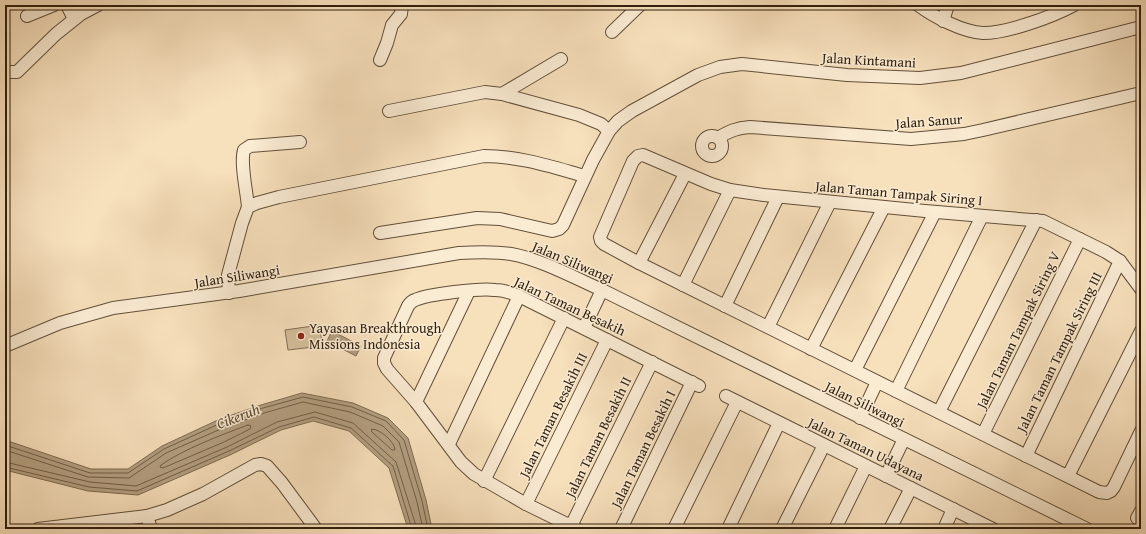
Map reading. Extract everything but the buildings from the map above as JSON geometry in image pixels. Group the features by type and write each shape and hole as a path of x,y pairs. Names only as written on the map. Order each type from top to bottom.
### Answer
{"street":[{"path":"27,16 54,5"},
{"path":"67,5 74,19"},
{"path":"5,72 15,73 21,70 56,34 74,19 98,5"},
{"path":"380,60 392,25 401,14 402,5"},
{"path":"612,32 640,5"},
{"path":"918,5 943,21 973,31 982,32 993,32 1027,24 1074,5"},
{"path":"943,21 948,5"},
{"name":"Jalan Kintamani","path":"608,131 618,121 632,111 698,75 720,67 742,64 847,75 920,78 961,72 1141,28"},
{"path":"502,94 561,59"},
{"path":"380,233 477,218 500,220 552,231 559,229 564,225 585,176 608,131 601,124 579,115 502,94 485,92 389,111"},
{"name":"Jalan Sanur","path":"718,138 730,131 750,127 896,139 929,138 983,130 1141,93"},
{"path":"229,293 228,275 242,223 248,207 243,160 244,150 250,146 300,142"},
{"name":"Jalan Taman Tampak Siring I","path":"639,263 604,244 600,237 633,161 638,156 643,155 685,174 730,190 778,197 1036,220 1054,226 1106,252 1120,261 1141,289"},
{"path":"248,207 279,197 484,156 501,156 538,163 585,176"},
{"path":"685,174 639,263 1099,492 1107,493 1114,486 1141,431"},
{"path":"683,285 730,190"},
{"path":"726,306 778,197"},
{"path":"768,327 830,202"},
{"path":"811,349 884,207"},
{"path":"855,370 934,212"},
{"path":"896,391 982,216"},
{"path":"939,412 1036,220"},
{"name":"Jalan Taman Tampak Siring V","path":"983,434 1080,239"},
{"name":"Jalan Siliwangi","path":"5,346 60,323 114,308 229,293 433,257 481,251 506,253 527,258 602,290 1086,529"},
{"name":"Jalan Taman Tampak Siring III","path":"1026,456 1120,261"},
{"name":"Jalan Taman Besakih","path":"416,402 387,369 384,363 384,358 408,306 414,300 420,298 469,291 496,290 519,296 696,384"},
{"path":"584,328 602,290"},
{"path":"469,291 416,402 462,462 474,474 526,504 574,528"},
{"path":"449,444 519,296"},
{"path":"484,481 564,318"},
{"path":"1068,476 1141,331"},
{"name":"Jalan Taman Besakih III","path":"526,504 607,340"},
{"name":"Jalan Taman Besakih II","path":"574,528 652,362"},
{"path":"860,418 877,382"},
{"name":"Jalan Taman Besakih I","path":"621,529 696,384"},
{"name":"Jalan Taman Udayana","path":"726,396 993,529"},
{"path":"674,529 738,402"},
{"path":"728,529 780,423"},
{"path":"886,476 904,439"},
{"path":"782,529 824,445"},
{"path":"38,529 147,516 167,510 203,494 255,465 261,464 267,466 282,483 310,528"},
{"path":"835,529 866,466"},
{"path":"890,529 911,488"},
{"path":"944,529 953,509"},
{"path":"147,516 150,529"}],"shaded area":[{"path":"320,325 322,346 288,350 285,330"}],"water":[{"path":"332,331 361,346 356,356 327,341"},
{"name":"Cikeruh","path":"302,393 353,403 388,418 408,438 426,500 432,529 408,529 389,468 349,431 313,421 281,430 230,455 138,495 88,491 5,470 5,440 91,469 128,469 162,446 220,419"}],"place":[{"name":"Yayasan Breakthrough Missions Indonesia","path":"301,336"}]}
